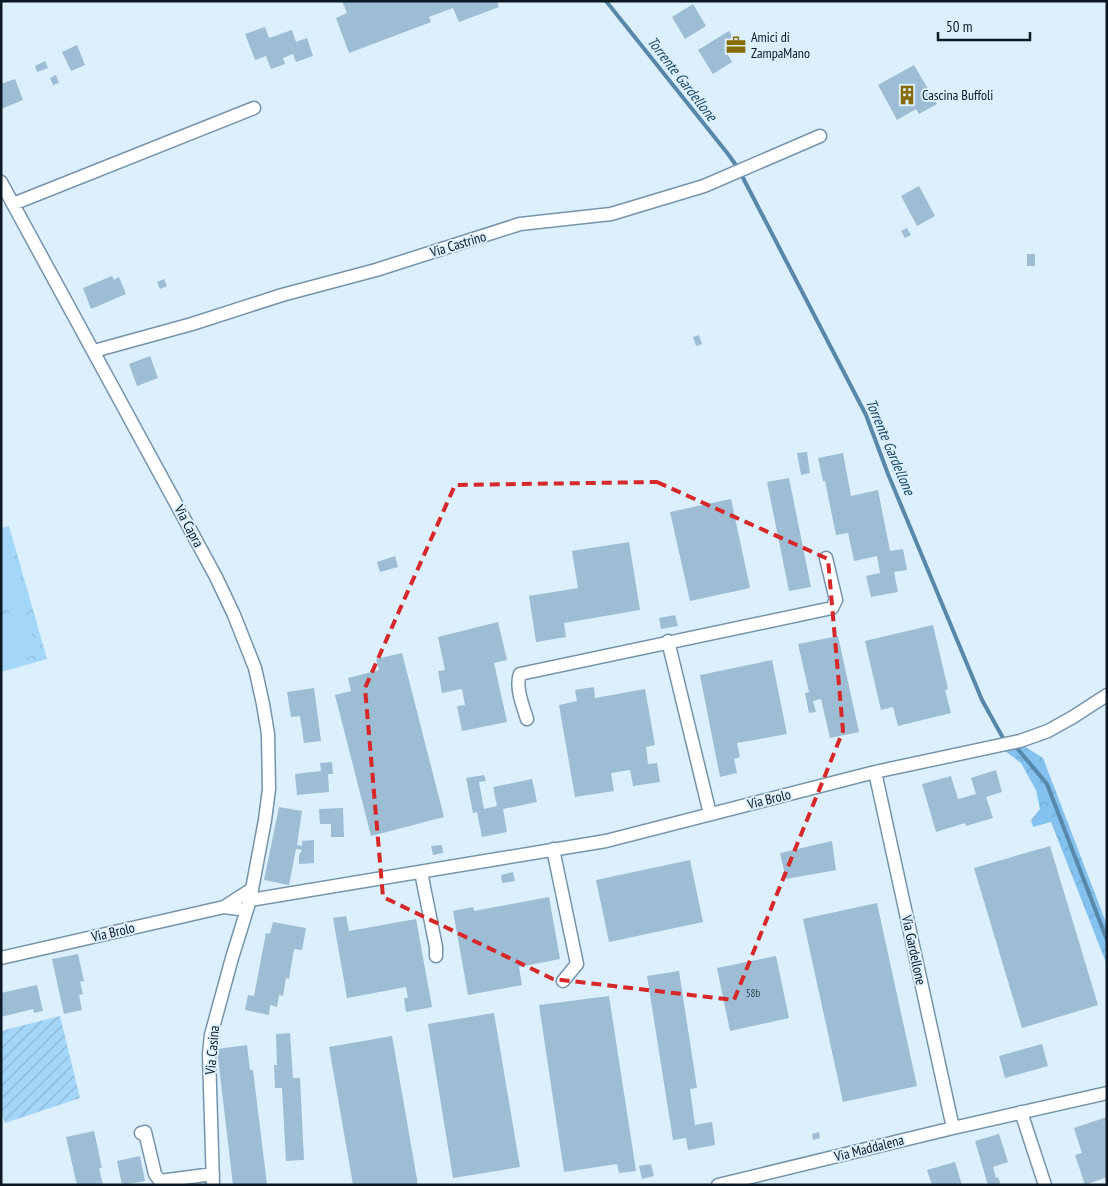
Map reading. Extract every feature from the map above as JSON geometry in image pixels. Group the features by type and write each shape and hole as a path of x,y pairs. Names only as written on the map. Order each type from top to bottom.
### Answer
{"street":[{"path":"13,204 254,108"},
{"name":"Via Castrino","path":"94,351 192,324 282,295 376,270 520,224 565,220 621,211 704,186 820,136"},
{"name":"Via Capra","path":"1,182 216,577 244,638 255,668 268,734 269,789 250,900"},
{"path":"527,719 519,689 518,680 520,674 832,608 836,600 826,558"},
{"path":"668,642 710,814"},
{"name":"Via Brolo","path":"1,958 250,900 606,841 876,772 1020,741 1048,731 1107,695"},
{"name":"Via Gardellone","path":"876,772 953,1128"},
{"path":"553,850 577,964 563,981"},
{"path":"421,872 436,947 436,956"},
{"name":"Via Brolo","path":"224,906 250,900"},
{"name":"Via Casina","path":"141,1133 145,1132 155,1174 160,1181 213,1179 209,1054 211,1035 250,900"},
{"name":"Via Maddalena","path":"718,1185 1107,1093"},
{"path":"1021,1112 1045,1185"}],"highlighted area":[{"path":"657,482 828,559 843,731 734,1000 553,979 383,897 365,688 455,485"}],"green space":[{"path":"9,526 47,659 1,672 1,528"},
{"path":"5,529 28,603 1,611 1,530"},
{"path":"24,608 38,654 1,666 1,615"},
{"path":"1024,746 1043,758 1107,925 1107,965 1051,822 1033,827 1031,820 1040,809 1036,790 1021,763 1005,751"},
{"path":"60,1016 80,1098 5,1123 1,1111 1,1031"}],"building":[{"path":"342,1 497,1 499,7 459,22 453,8 429,17 431,22 349,53 336,18 347,13"},
{"path":"693,4 706,26 685,39 672,17"},
{"path":"265,27 269,38 292,30 296,42 307,38 313,56 296,62 293,54 283,58 285,64 271,69 266,56 255,60 245,34"},
{"path":"729,31 735,41 724,48 732,62 713,74 698,50"},
{"path":"77,45 85,65 71,71 62,52"},
{"path":"45,61 48,68 37,72 35,66"},
{"name":"Cascina Buffoli","path":"914,65 937,104 919,114 916,109 897,120 878,85"},
{"path":"56,75 59,83 53,85 50,78"},
{"path":"15,79 23,100 1,109 1,84"},
{"path":"919,186 935,216 917,226 901,196"},
{"path":"907,228 911,235 905,238 901,231"},
{"path":"1027,254 1035,254 1035,266 1027,266"},
{"path":"112,276 114,280 119,277 126,294 91,309 83,288"},
{"path":"164,279 167,286 160,289 157,282"},
{"path":"699,335 702,344 696,346 693,337"},
{"path":"150,356 158,378 137,386 129,364"},
{"path":"807,452 810,473 801,475 797,453"},
{"path":"843,453 851,496 878,490 890,551 903,549 907,570 894,572 898,592 871,597 866,576 880,573 877,556 854,561 848,533 836,535 825,481 823,481 818,458"},
{"path":"789,478 811,587 789,591 767,482"},
{"path":"731,499 750,588 690,601 670,512"},
{"path":"629,542 640,610 564,623 566,637 536,642 529,596 578,588 572,551"},
{"path":"395,556 398,567 380,572 377,562"},
{"path":"675,615 678,626 661,629 659,618"},
{"path":"498,622 507,660 494,663 507,722 462,731 457,706 465,705 462,689 442,693 438,671 445,670 438,637"},
{"path":"933,625 948,689 945,690 951,713 898,726 893,707 881,710 865,641"},
{"path":"838,636 859,732 830,738 821,699 813,701 816,712 809,713 805,693 809,692 798,644"},
{"path":"402,653 444,817 371,836 335,695 351,691 348,678 379,670 376,659"},
{"path":"772,660 787,734 737,743 740,757 734,759 737,773 720,777 700,675"},
{"path":"594,687 595,698 645,689 655,745 646,747 648,764 657,763 660,782 633,786 630,770 611,773 614,791 575,797 559,705 577,701 575,690"},
{"path":"314,688 321,741 304,743 300,716 291,717 287,692"},
{"path":"332,762 333,774 328,774 329,792 297,795 295,774 321,771 320,763"},
{"path":"996,770 1002,792 986,797 993,818 966,826 965,823 936,832 922,784 951,776 958,799 976,794 971,778"},
{"path":"484,775 486,781 479,782 484,809 497,806 493,787 532,779 537,802 503,809 507,832 482,837 477,812 473,813 466,778"},
{"path":"279,807 302,811 297,845 302,846 302,841 314,840 314,863 299,864 299,855 302,850 296,849 289,885 264,880"},
{"path":"343,808 344,837 331,837 331,824 320,824 319,809"},
{"path":"832,841 836,870 786,879 780,853"},
{"path":"442,845 443,853 433,855 431,846"},
{"path":"1050,846 1098,1005 1022,1028 974,868"},
{"path":"690,860 703,922 609,942 596,880"},
{"path":"513,872 515,881 502,883 501,875"},
{"path":"549,897 560,959 519,967 522,985 468,995 453,911 473,907 474,911"},
{"path":"877,903 917,1086 843,1102 803,919"},
{"path":"346,916 349,931 416,919 432,1007 406,1012 404,998 408,998 406,987 347,998 333,918"},
{"path":"273,922 306,928 302,950 294,949 289,979 286,978 283,996 279,995 277,1007 270,1005 269,1015 245,1010 248,995 254,996 266,933 270,934"},
{"path":"78,954 84,981 80,982 83,994 79,995 82,1010 64,1014 52,959"},
{"path":"776,956 789,1018 730,1031 717,968"},
{"path":"679,971 697,1088 690,1089 695,1125 712,1122 715,1145 688,1150 686,1138 673,1140 647,976"},
{"path":"37,985 43,1011 34,1013 33,1009 1,1017 1,993"},
{"path":"609,996 636,1171 619,1173 617,1164 564,1172 539,1005"},
{"path":"494,1013 520,1167 453,1178 428,1024"},
{"path":"290,1033 293,1078 300,1078 304,1160 286,1161 282,1088 275,1088 274,1065 277,1065 276,1034"},
{"path":"392,1036 418,1185 353,1185 329,1047"},
{"path":"1042,1044 1048,1066 1005,1078 999,1056"},
{"path":"247,1045 250,1070 253,1070 267,1185 233,1185 217,1049"},
{"path":"1107,1117 1107,1177 1085,1185 1075,1155 1082,1153 1074,1128"},
{"path":"94,1131 102,1168 99,1168 103,1185 77,1185 66,1137"},
{"path":"819,1132 820,1138 813,1140 812,1134"},
{"path":"999,1134 1008,1162 993,1167 996,1178 998,1177 1001,1185 988,1185 975,1141"},
{"path":"140,1156 145,1181 122,1185 117,1161"},
{"path":"955,1162 962,1185 932,1185 927,1170"},
{"path":"651,1164 654,1176 642,1179 639,1166"}],"waterway":[{"name":"Torrente Gardellone","path":"606,1 738,168"},
{"name":"Torrente Gardellone","path":"740,172 866,415 888,474 982,700 1003,738"},
{"name":"Torrente Gardellone","path":"1016,747 1047,784 1107,940"}],"place":[{"name":"Amici di ZampaMano","path":"736,45"},
{"name":"Cascina Buffoli","path":"907,95"}]}
